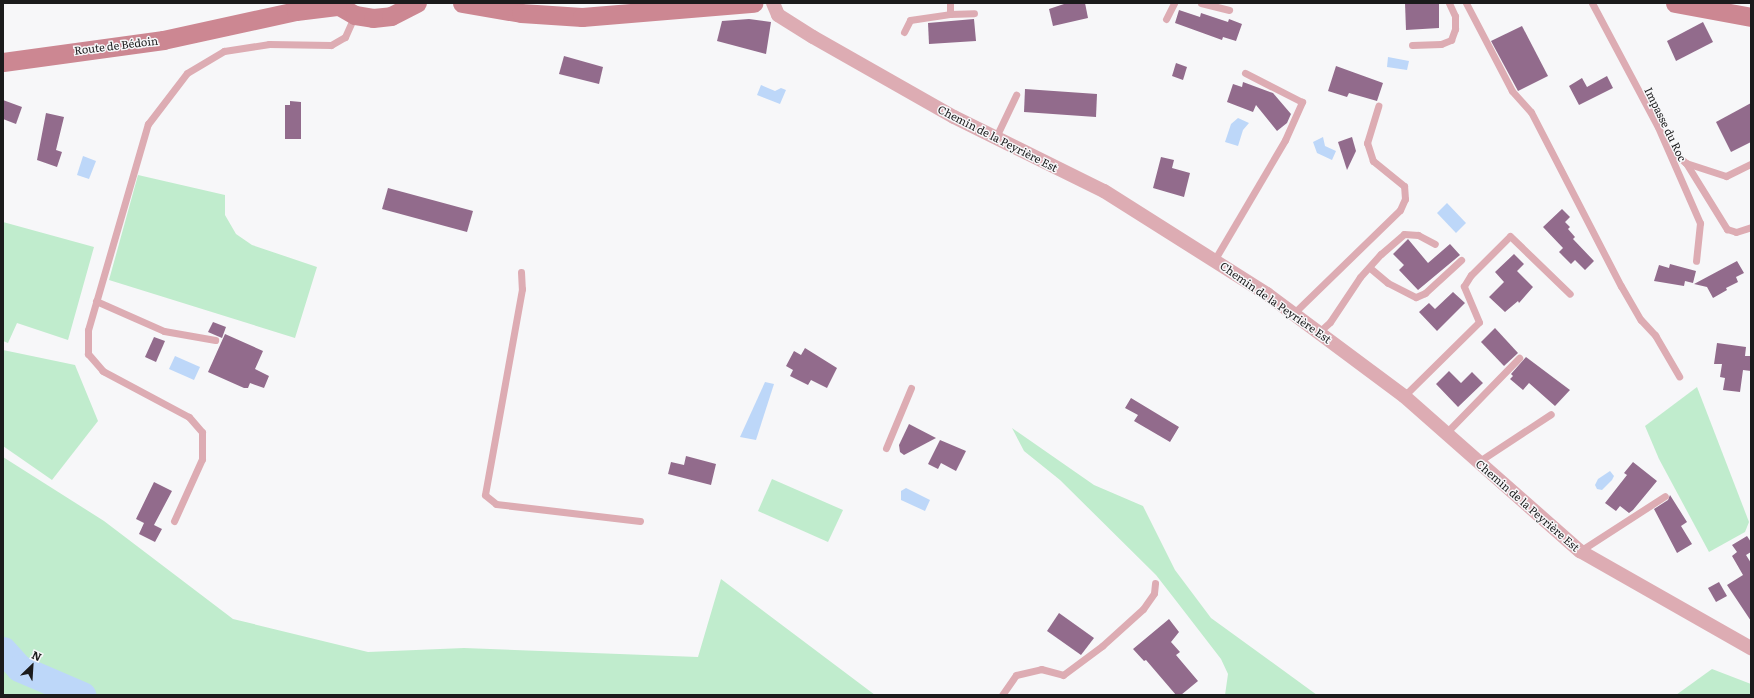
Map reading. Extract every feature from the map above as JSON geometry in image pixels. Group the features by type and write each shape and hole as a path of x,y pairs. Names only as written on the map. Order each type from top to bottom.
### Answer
{"main road":[{"name":"Route de Bédoin","path":"228,26 270,3"},
{"path":"335,5 355,15 373,18 391,16 417,3"},
{"path":"462,3 521,13 582,17 753,3"},
{"path":"497,3 521,13"},
{"path":"1679,3 1751,17"},
{"name":"Route de Bédoin","path":"3,62 163,40 320,6 335,5"}],"street":[{"name":"Chemin de la Peyrière Est","path":"773,3 778,16 813,37 954,117 1104,191 1215,259 1295,312 1404,396 1580,551 1751,648"}],"lane":[{"path":"950,3 950,14"},
{"path":"1166,19 1174,3"},
{"path":"1201,3 1229,10"},
{"path":"1412,45 1441,44 1451,40 1455,29 1455,16 1449,3"},
{"path":"1466,3 1512,91 1531,112 1621,286 1641,320 1656,335 1679,376"},
{"name":"Impasse du Roc","path":"1592,3 1666,147 1700,223 1696,261"},
{"path":"904,32 910,20 950,14 974,13"},
{"path":"174,521 202,459 202,432 189,416 103,371 88,354 88,330 148,124 187,73 224,51 270,44 331,45 345,37 355,15"},
{"path":"1215,259 1285,140 1302,102 1245,73"},
{"path":"996,137 1016,95"},
{"path":"1295,312 1400,210 1404,199 1404,186 1373,161 1367,143 1378,106"},
{"path":"1666,147 1686,163 1728,229 1736,232 1751,227"},
{"path":"1686,163 1726,176 1751,164"},
{"path":"1320,331 1330,322 1360,277 1370,268 1381,254 1404,234 1418,236 1436,244"},
{"path":"1404,396 1479,322 1464,286 1471,275 1510,236 1570,294"},
{"path":"1370,268 1388,283 1416,297 1425,293 1461,260"},
{"path":"521,272 522,289 504,377 485,494 496,504 640,520"},
{"path":"96,301 164,331 215,340"},
{"path":"1446,433 1518,358"},
{"path":"886,448 911,388"},
{"path":"1478,462 1551,414"},
{"path":"1580,551 1665,496"},
{"path":"1002,695 1016,675 1041,669 1063,674 1102,646 1143,609 1154,593 1155,583"}],"green space":[{"path":"138,175 225,195 225,215 236,234 252,245 317,267 295,338 109,280"},
{"path":"3,222 94,247 68,340 17,323 8,343 3,341"},
{"path":"3,350 75,365 98,421 52,480 3,446"},
{"path":"1697,387 1749,522 1745,532 1709,552 1659,459 1645,426"},
{"path":"1012,428 1094,485 1143,506 1175,570 1211,618 1317,695 1225,695 1228,674 1221,659 1156,575 1060,480 1024,451"},
{"path":"3,457 104,521 233,619 368,652 464,648 698,657 721,579 875,695 3,695"},
{"path":"772,479 843,510 828,542 758,511"},
{"path":"1712,669 1751,684 1751,695 1676,695"}],"water":[{"path":"1388,57 1409,61 1407,70 1387,67"},
{"path":"761,85 775,91 781,88 786,90 780,104 757,95"},
{"path":"1238,118 1249,123 1243,130 1238,146 1225,142 1231,124"},
{"path":"1323,137 1325,146 1336,151 1332,160 1317,153 1313,142"},
{"path":"83,156 96,161 89,179 77,175"},
{"path":"1447,203 1466,223 1456,233 1437,213"},
{"path":"175,356 200,367 194,380 169,369"},
{"path":"765,382 774,384 756,440 740,437"},
{"path":"1610,471 1614,476 1612,480 1602,490 1597,489 1595,485 1598,479"},
{"path":"906,488 930,500 925,511 901,500 901,491"}],"building":[{"path":"1067,3 1085,3 1088,18 1053,26 1049,9"},
{"path":"1405,3 1439,3 1439,28 1406,30"},
{"path":"1179,10 1200,17 1201,13 1228,22 1229,19 1242,24 1236,41 1223,37 1222,40 1175,23"},
{"path":"749,19 771,22 766,54 717,41 722,21"},
{"path":"974,19 976,41 929,44 928,23"},
{"path":"1703,22 1713,42 1676,61 1667,41"},
{"path":"1522,26 1548,76 1518,91 1491,41"},
{"path":"564,56 603,67 599,84 559,74"},
{"path":"1176,63 1187,67 1183,80 1172,76"},
{"path":"1336,66 1383,83 1377,101 1349,93 1347,97 1328,91"},
{"path":"1607,76 1613,88 1579,105 1569,86 1582,78 1587,87"},
{"path":"1243,82 1273,93 1291,114 1287,123 1277,131 1256,105 1253,112 1227,102 1233,84 1242,87"},
{"path":"1025,89 1097,94 1096,117 1024,112"},
{"path":"3,100 22,107 16,124 3,119"},
{"path":"290,101 301,102 301,139 285,139 285,105 290,105"},
{"path":"1751,103 1751,142 1731,152 1716,122"},
{"path":"46,113 64,117 56,150 62,152 57,167 37,160"},
{"path":"1352,137 1356,151 1347,170 1338,142"},
{"path":"1161,157 1174,160 1172,168 1190,173 1184,197 1153,188"},
{"path":"388,188 473,211 467,232 382,209"},
{"path":"1562,209 1570,217 1565,222 1570,227 1568,229 1575,237 1573,239 1594,261 1585,270 1575,260 1571,264 1559,252 1563,248 1543,227"},
{"path":"1408,239 1428,263 1450,244 1460,255 1418,290 1399,270 1404,265 1393,254"},
{"path":"1514,254 1524,264 1517,271 1533,287 1519,303 1518,301 1505,312 1489,297 1504,282 1495,272"},
{"path":"1737,261 1744,273 1736,277 1738,282 1726,288 1727,290 1713,298 1707,287 1694,284"},
{"path":"1670,264 1696,271 1693,283 1685,281 1684,286 1654,281 1659,265 1669,268"},
{"path":"1453,292 1465,303 1437,331 1419,312 1429,303 1435,309"},
{"path":"213,322 226,327 222,338 208,332"},
{"path":"1495,328 1518,353 1504,366 1481,342"},
{"path":"225,334 263,351 255,369 269,376 264,388 250,383 248,388 244,388 208,372"},
{"path":"154,337 165,341 156,362 145,357"},
{"path":"1717,343 1746,347 1745,356 1751,356 1751,371 1743,370 1740,392 1723,390 1725,378 1720,377 1722,364 1714,364"},
{"path":"805,348 837,368 827,388 811,380 808,385 790,376 793,370 786,366 794,351 801,355"},
{"path":"1526,357 1570,390 1555,406 1529,383 1523,390 1510,379 1513,376 1511,374"},
{"path":"1449,371 1461,383 1472,372 1483,383 1458,407 1436,384"},
{"path":"1131,398 1179,427 1170,442 1134,421 1138,415 1125,408"},
{"path":"909,424 936,438 904,455 900,452 899,445"},
{"path":"940,440 966,451 956,471 941,463 938,469 928,464"},
{"path":"686,456 716,464 711,485 668,474 671,462 684,465"},
{"path":"1633,462 1657,481 1629,513 1620,506 1616,511 1605,503 1627,475 1624,473"},
{"path":"154,482 172,491 154,525 162,529 155,542 139,534 144,523 136,519"},
{"path":"1670,495 1687,522 1681,526 1692,544 1677,553 1654,509 1668,500"},
{"path":"1747,536 1751,542 1751,552 1746,555 1751,563 1751,621 1727,585 1743,575 1732,556 1737,552 1732,545"},
{"path":"1719,582 1727,596 1716,602 1708,588"},
{"path":"1059,613 1094,638 1081,655 1047,631"},
{"path":"1169,619 1179,632 1171,642 1180,652 1176,655 1198,681 1181,695 1176,695 1146,660 1144,661 1133,649"}],"waterway":[{"path":"3,650 19,668 82,695"}]}
